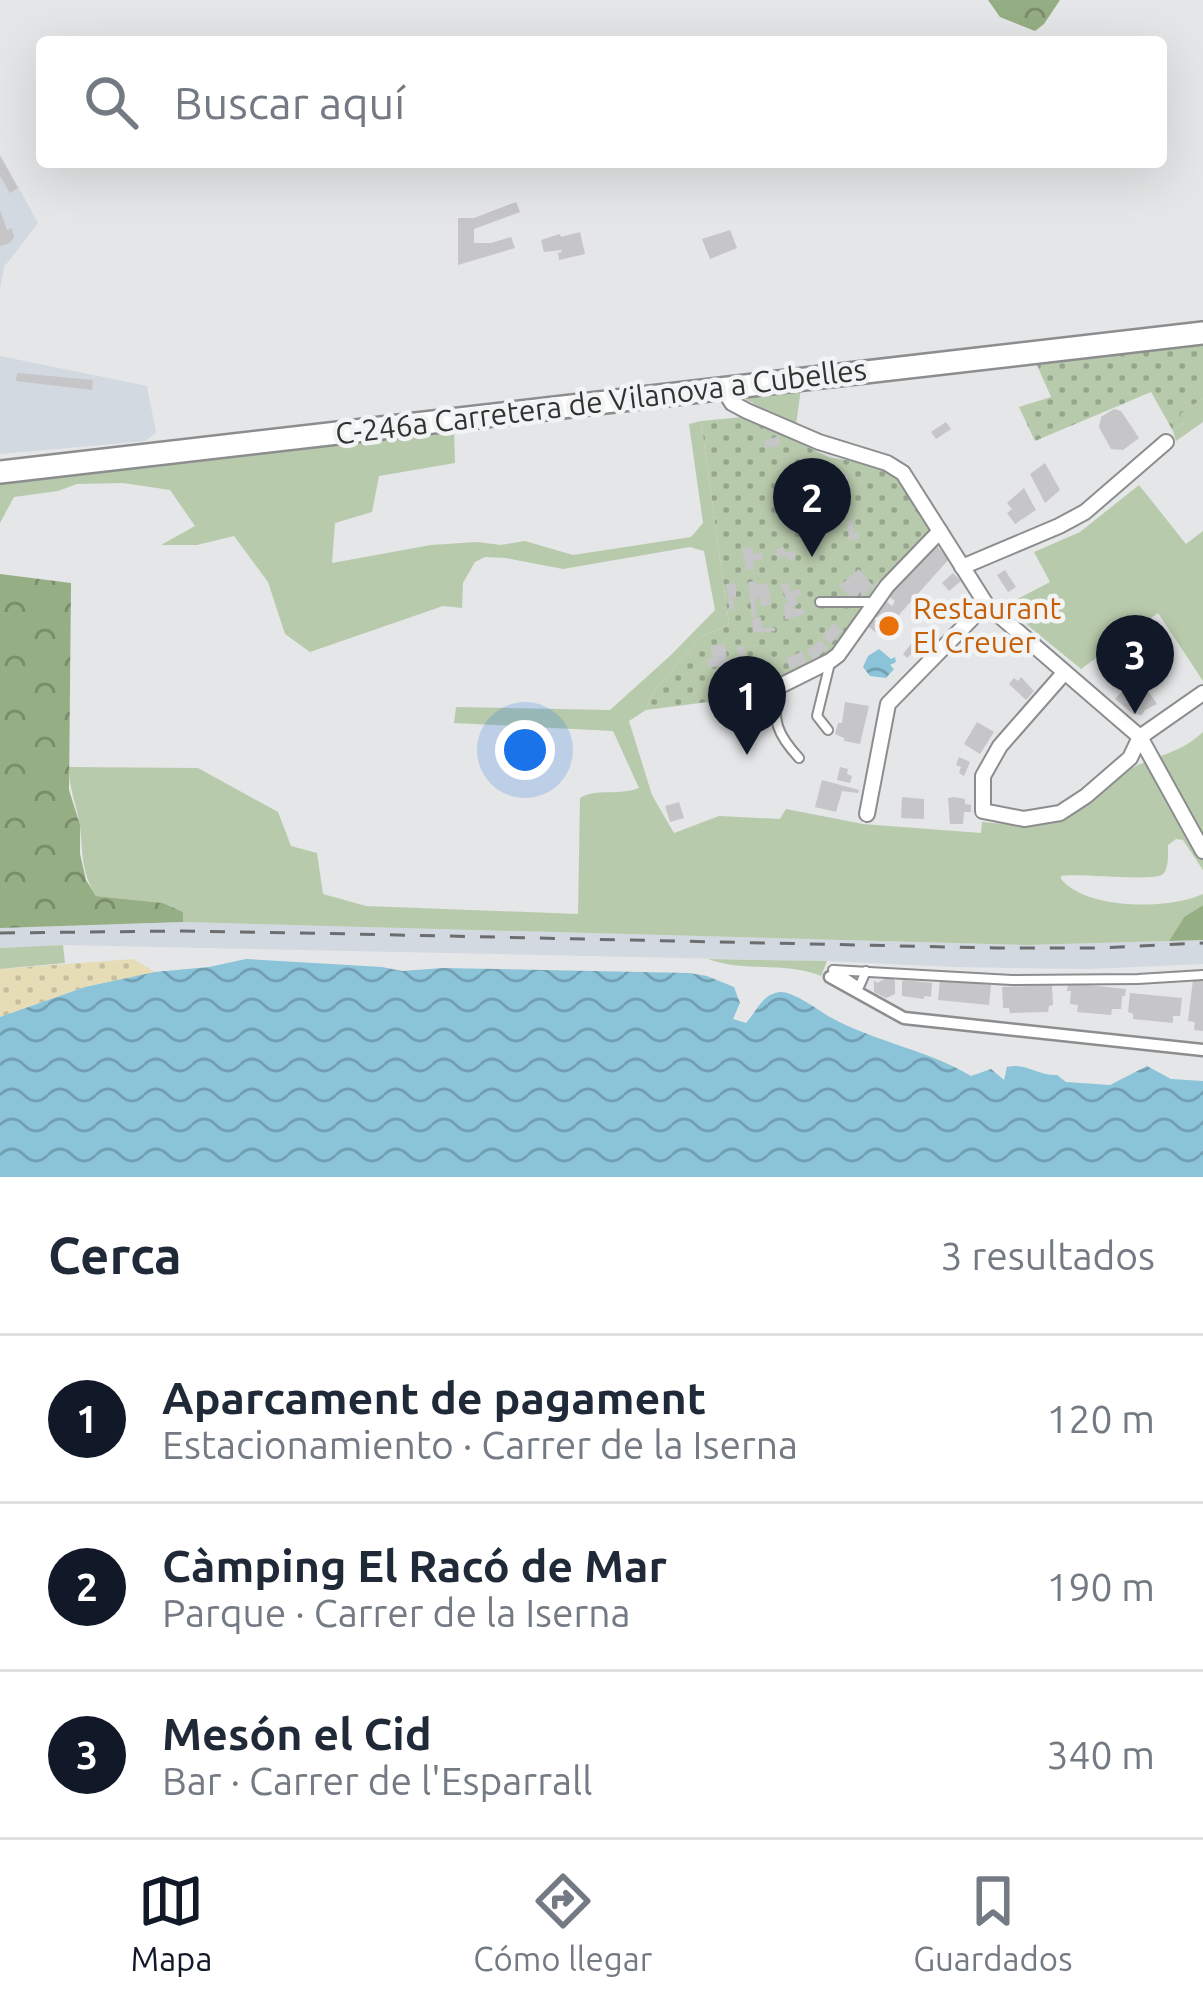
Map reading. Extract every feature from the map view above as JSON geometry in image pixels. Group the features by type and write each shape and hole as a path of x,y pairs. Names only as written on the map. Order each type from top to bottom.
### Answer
{"main road":[{"name":"C-246a Carretera de Vilanova a Cubelles","path":"0,472 1203,333"}],"street":[{"path":"723,388 732,403 747,411 895,467 912,486 986,604 1140,737 1203,851"},
{"path":"962,567 1084,512 1166,442"},
{"path":"778,687 830,661 851,639 886,586 940,531"},
{"path":"867,814 888,704 986,604"},
{"path":"1064,673 1000,746 983,776 983,811 1024,819 1060,813 1130,758 1140,737 1203,693"},
{"path":"831,974 904,1018 1203,1051"}],"lane":[{"path":"820,602 876,602"},
{"path":"828,730 817,716 830,661"},
{"path":"778,687 776,722 800,758"},
{"path":"831,974 859,987 866,971"},
{"path":"831,974 866,971 1012,980 1203,974"}],"shaded area":[{"path":"0,154 38,223 4,267 0,289"},
{"path":"0,356 147,386 156,433 145,441 0,454"},
{"path":"183,922 1026,945 1203,940 1203,964 1088,969 63,945 0,948 0,928"}],"green space":[{"path":"988,0 1060,0 1035,31 1000,17"},
{"path":"1203,344 1203,398 1180,414 1185,422 1173,431 1151,392 1035,441 1019,407 1051,397 1037,365"},
{"path":"801,388 796,425 741,397"},
{"path":"1203,398 1203,422 1176,441 1173,431 1185,422 1179,414"},
{"path":"743,417 829,457 885,467 932,532 878,582 829,657 780,681 723,700 646,710 653,692 701,637 729,624 701,421"},
{"path":"701,421 729,624 701,637 653,692 646,710 629,721 652,795 674,833 719,816 780,819 786,809 863,824 981,833 982,822 1043,823 1203,732 1203,870 1183,840 1176,839 1168,845 1165,872 1157,876 1061,876 1073,889 1108,902 1170,903 1203,894 1203,905 1184,917 1169,941 1026,945 183,922 183,912 163,903 96,896 85,870 69,767 198,768 278,812 291,846 317,853 323,894 366,906 578,914 580,798 639,788 613,731 454,723 456,707 610,710 715,610 704,551 690,547 563,569 485,557 475,562 463,583 462,608 443,606 310,652 285,634 268,582 234,536 197,545 161,545 195,526 170,490 123,483 77,484 14,497 0,523 0,481 454,431 455,463 379,476 372,512 335,523 332,563 431,545 477,542 525,541 573,555 691,537 703,523 689,424"},
{"path":"1139,485 1186,544 1203,531 1203,681 1158,613 1081,669 1004,606 1050,582 1034,552 1080,532"},
{"path":"0,574 71,583 69,790 80,825 86,880 96,896 163,903 183,912 183,922 0,928"},
{"path":"1203,905 1203,940 1169,941 1184,917"},
{"path":"63,945 65,963 0,969 0,948"},
{"path":"708,959 827,961 821,976"}],"sand":[{"path":"133,959 155,972 85,987 0,1017 0,969"}],"water":[{"path":"879,649 895,657 890,665 894,669 886,678 870,676 863,667"},
{"path":"246,959 402,971 689,973 734,987 740,1003 733,1019 746,1023 769,996 785,993 847,1026 971,1076 991,1069 1004,1080 1007,1067 1020,1066 1057,1075 1066,1082 1110,1085 1147,1066 1171,1079 1203,1081 1203,1177 0,1177 0,1017 85,987"}],"building":[{"path":"0,156 18,188 10,193 0,176"},
{"path":"516,202 520,212 474,229 474,243 511,237 515,248 458,265 458,218 474,218"},
{"path":"0,210 14,237 0,246"},
{"path":"730,230 737,248 710,259 702,239"},
{"path":"580,232 585,254 559,260 561,250 544,252 541,240"},
{"path":"17,373 93,380 92,390 16,381"},
{"path":"1114,409 1121,411 1139,438 1123,450 1111,449 1099,427 1101,417"},
{"path":"946,422 951,429 936,439 931,432"},
{"path":"779,436 780,446 765,448 765,440"},
{"path":"1045,463 1060,490 1045,503 1030,474"},
{"path":"848,474 849,480 839,482 841,490 832,491 834,476"},
{"path":"818,479 818,492 802,502 809,486 800,488 799,480"},
{"path":"1024,488 1036,510 1015,524 1007,503"},
{"path":"820,503 821,510 811,511 812,519 804,526 800,507"},
{"path":"847,521 852,521 859,539 849,540"},
{"path":"936,545 949,559 889,626 874,615 886,601 892,606 895,601 888,596"},
{"path":"752,547 753,554 762,553 763,559 753,561 754,569 746,570 742,548"},
{"path":"784,547 785,552 796,551 795,559 778,558 776,549"},
{"path":"859,569 874,587 863,596 860,592 857,597 848,595 839,586"},
{"path":"1005,570 1016,587 1008,592 997,575"},
{"path":"953,573 961,581 949,591 942,583"},
{"path":"748,582 757,585 768,583 771,605 761,606 760,597 755,599 756,617 752,617"},
{"path":"736,583 735,609 730,610 726,584"},
{"path":"789,583 790,591 800,589 801,595 795,596 798,605 793,609 804,609 805,614 785,620 784,604 788,603 780,584"},
{"path":"761,617 762,628 775,631 753,633 752,619"},
{"path":"872,618 891,633 886,640 866,625"},
{"path":"834,623 842,630 831,644 822,637"},
{"path":"916,638 925,646 907,658 903,654"},
{"path":"821,640 828,648 814,660 806,651"},
{"path":"725,644 728,665 708,668 707,659 713,658 711,646"},
{"path":"744,646 748,676 741,677 737,647"},
{"path":"802,651 807,662 790,669 786,659"},
{"path":"1115,655 1130,666 1135,661 1140,668 1119,681 1106,667"},
{"path":"1137,675 1157,704 1142,715 1133,714 1115,699"},
{"path":"1021,677 1034,691 1026,700 1009,684"},
{"path":"845,702 869,706 860,744 835,734"},
{"path":"977,722 994,732 980,754 964,744"},
{"path":"959,757 970,762 964,776 956,765"},
{"path":"840,767 848,769 850,783 837,780"},
{"path":"822,780 859,790 842,791 836,812 815,807"},
{"path":"902,797 924,799 924,819 901,818"},
{"path":"948,798 971,805 971,812 964,812 963,824 950,824"},
{"path":"679,802 684,818 670,822 665,806"},
{"path":"890,976 895,994 886,998 874,992 874,980 877,983"},
{"path":"940,979 991,985 989,1005 938,1000"},
{"path":"905,980 932,983 931,997 902,996"},
{"path":"1193,980 1203,981 1203,1031 1194,1030 1195,1022 1188,1021"},
{"path":"1068,983 1126,989 1121,1009 1112,1009 1111,1015 1077,1012 1078,1005 1070,1004"},
{"path":"1052,985 1053,1005 1048,1012 1010,1013 1003,1008 1002,987"},
{"path":"1130,993 1182,998 1180,1016 1173,1016 1173,1023 1133,1019 1128,1012"}],"railway":[{"path":"0,933 182,931 996,948 1203,943"}],"place":[{"name":"Càmping El Racó de Mar","path":"812,557"},
{"name":"Restaurant El Creuer","path":"889,626"},
{"name":"Mesón el Cid","path":"1135,714"},
{"name":"Aparcament de pagament","path":"747,755"}]}
